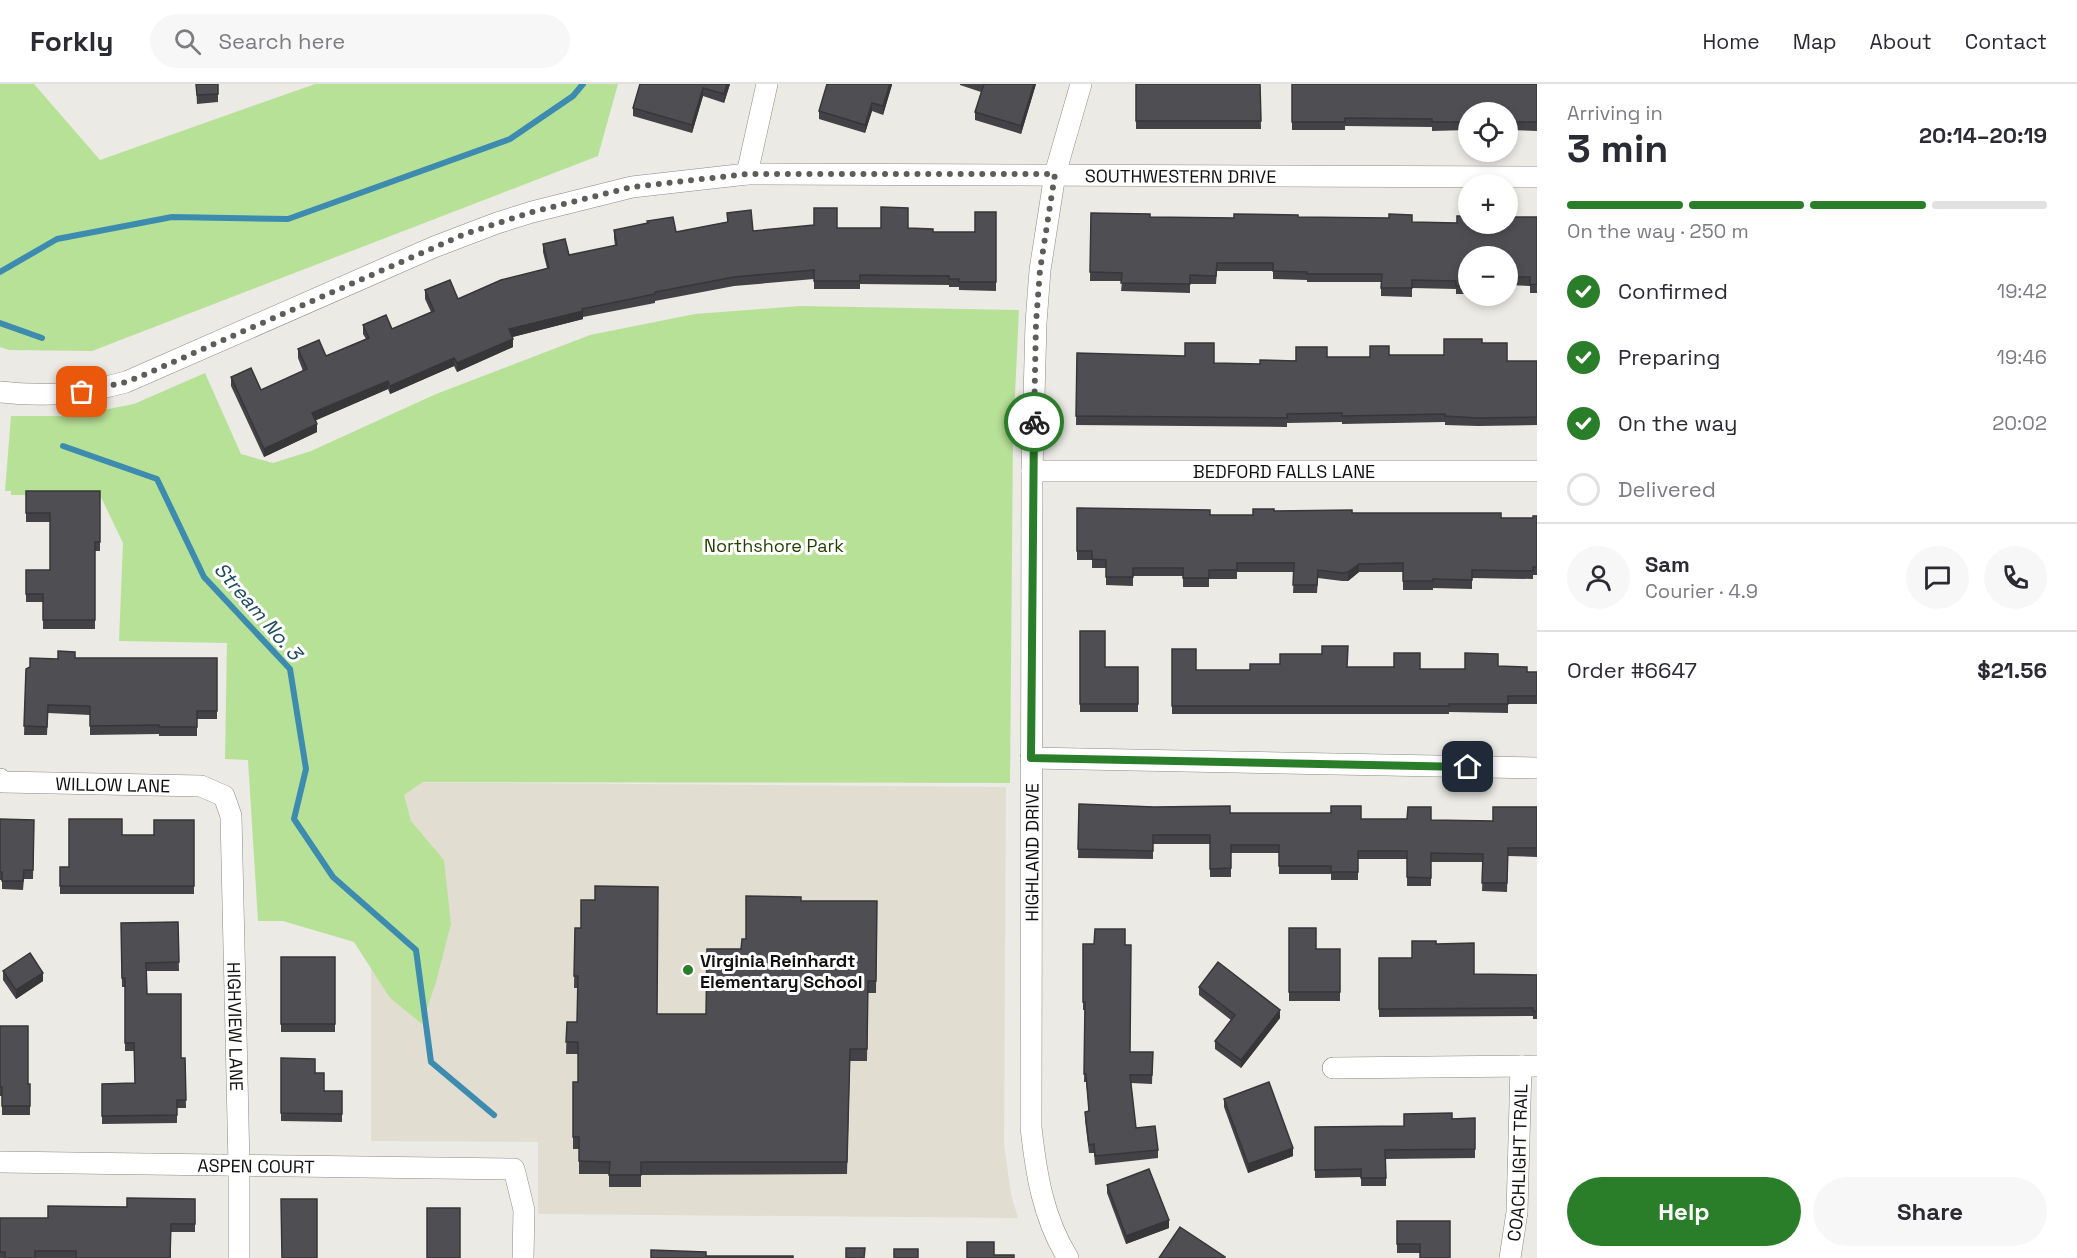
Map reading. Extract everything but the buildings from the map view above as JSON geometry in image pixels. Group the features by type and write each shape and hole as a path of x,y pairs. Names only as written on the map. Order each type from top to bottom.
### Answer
{"street":[{"path":"747,174 767,84"},
{"name":"HIGHLAND DRIVE","path":"1068,1258 1044,1204 1036,1172 1031,1127 1032,471 1036,323 1040,270 1055,174 1081,84"},
{"name":"SOUTHWESTERN DRIVE","path":"0,392 56,395 126,382 434,247 541,209 632,187 747,174 1537,177"},
{"name":"BEDFORD FALLS LANE","path":"1032,471 1537,471"},
{"path":"1031,758 1537,768"},
{"name":"WILLOW LANE","path":"0,779 3,782 201,786 224,796"},
{"name":"HIGHVIEW LANE","path":"224,796 231,816 239,1258"},
{"name":"COACHLIGHT TRAIL","path":"1333,1068 1529,1066 1518,1200 1510,1258"},
{"name":"ASPEN COURT","path":"0,1162 514,1169 524,1210 523,1258"}],"shaded area":[{"name":"Virginia Reinhardt Elementary School","path":"368,782 1006,787 1004,1144 1011,1194 1018,1218 538,1214 538,1142 371,1141 371,798"}],"green space":[{"path":"0,84 34,84 100,160 315,84 618,84 598,156 92,351 9,350 0,347"},
{"name":"Northshore Park","path":"800,306 1019,310 1013,437 1010,783 423,782 404,795 411,821 444,860 451,924 422,1024 390,998 354,942 283,921 258,921 248,760 225,759 227,643 119,641 123,543 100,495 11,495 11,491 5,491 11,416 72,416 134,404 205,373 241,454 273,463 311,451 436,394 590,335 695,314"}],"waterway":[{"path":"0,272 57,239 172,217 288,219 510,139 573,96 583,84"},
{"name":"Stream No. 3","path":"0,323 42,338"},
{"name":"Stream No. 3","path":"63,446 157,479 204,577 290,669 306,769 294,819 333,877 416,950 431,1062 494,1115"}],"way so far":[{"path":"82,392 126,382 146,374 465,234 532,212 632,187 747,174 1055,174 1040,270 1036,323 1034,422"}],"place":[{"name":"Virginia Reinhardt Elementary School","path":"688,970"}],"route":[{"path":"1034,422 1031,758 1468,767"}]}
